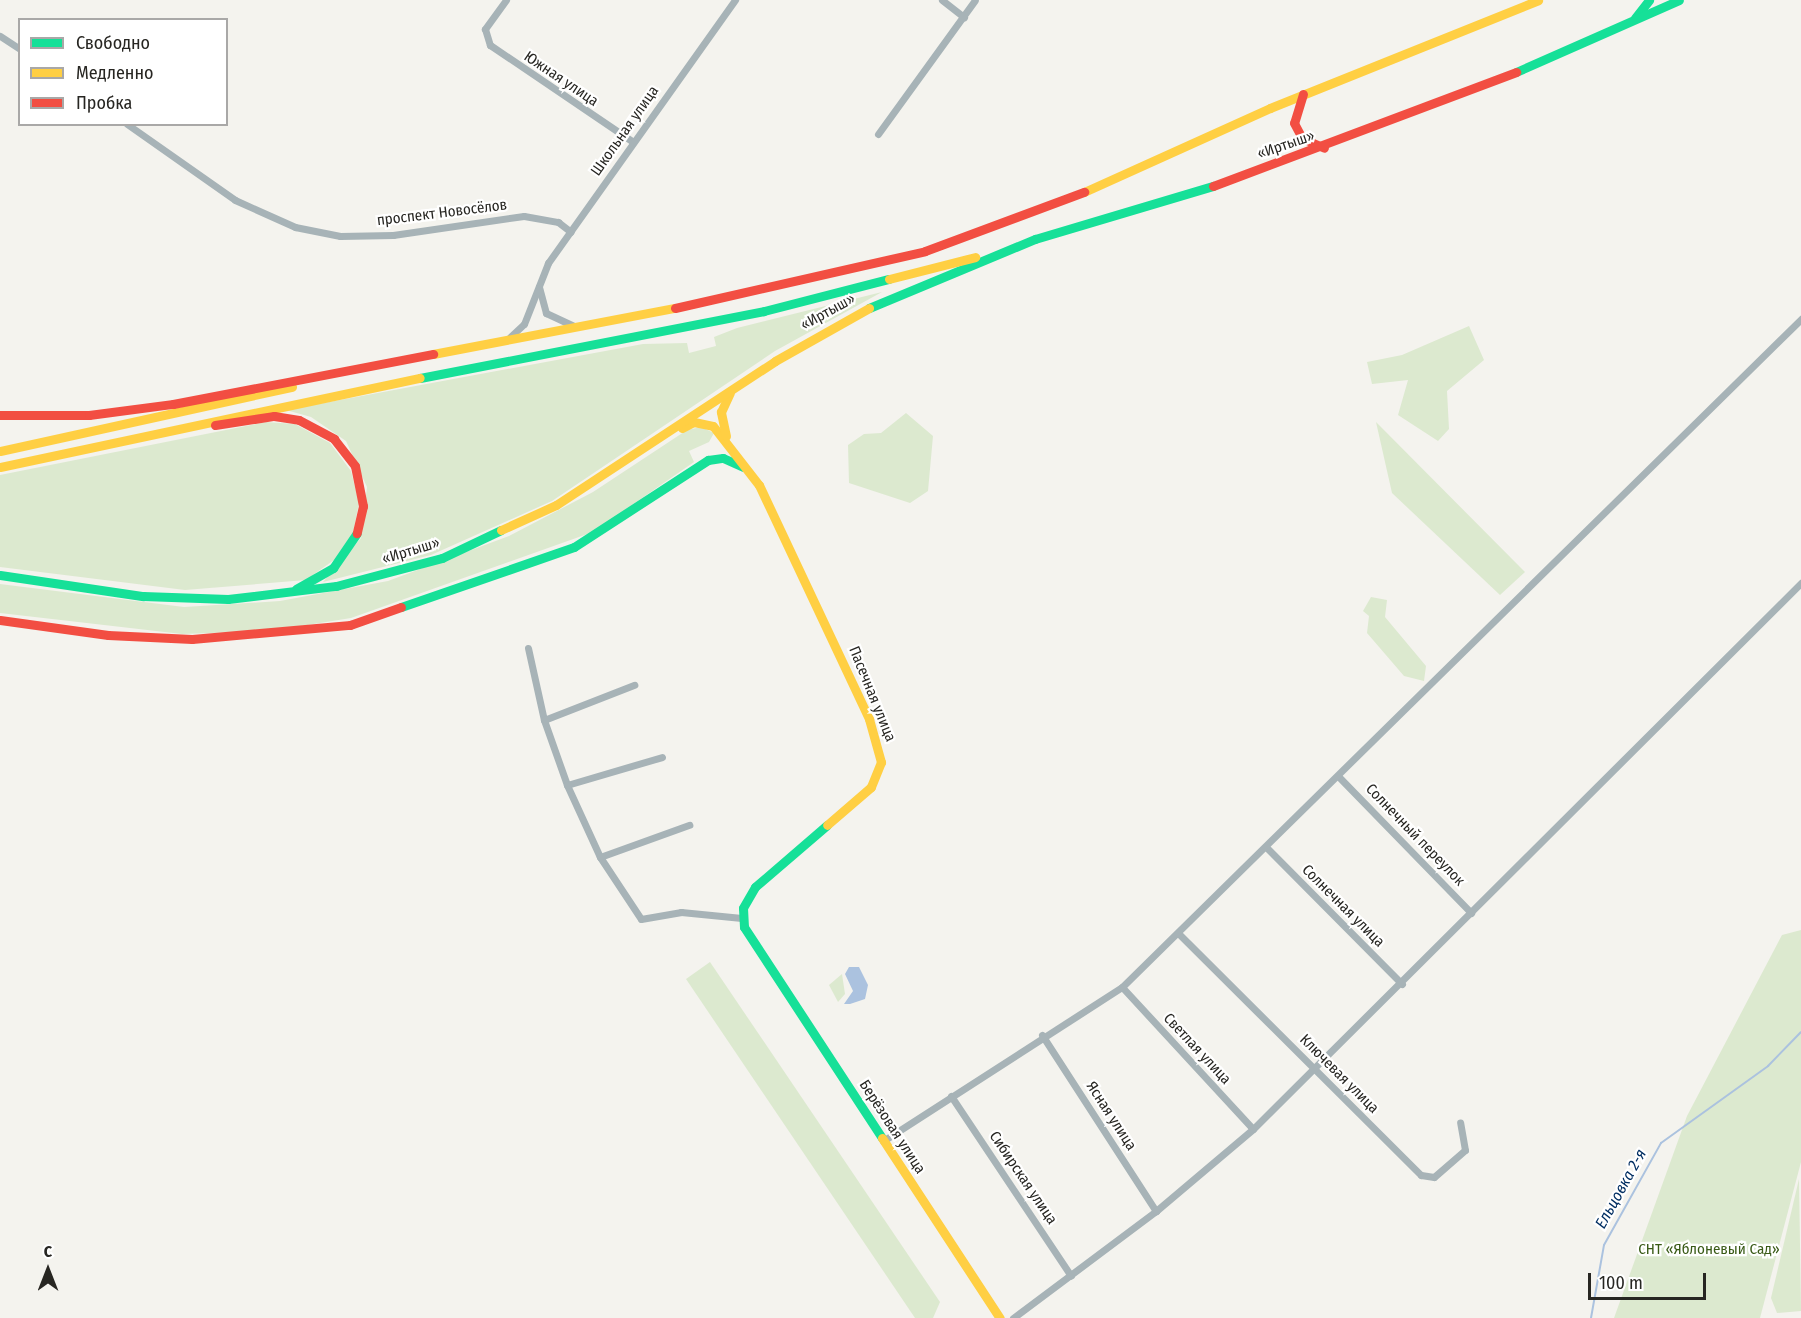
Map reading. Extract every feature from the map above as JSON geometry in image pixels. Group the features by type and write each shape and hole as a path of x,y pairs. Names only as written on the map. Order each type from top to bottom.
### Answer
{"main road":[{"path":"1617,30 1640,15 1649,0"},
{"name":"«Иртыш»","path":"0,575 182,599 276,596 367,580 442,558 511,529 603,478 736,386 860,311 1035,238 1324,148 1617,30 1679,0"},
{"name":"«Иртыш»","path":"0,415 136,410 454,353 761,292 925,250 1107,183 1303,94 1534,1"},
{"path":"1303,94 1293,123 1302,138 1324,148"},
{"path":"11,464 253,410 764,311 1035,238"},
{"path":"0,451 454,353"},
{"path":"730,446 721,412 736,386"},
{"path":"0,466 261,417 288,417 316,426 342,446 355,466 363,492 359,529 333,568 276,596"},
{"path":"603,478 691,423 713,426 730,446"},
{"name":"Пасечная улица","path":"730,446 792,548 869,719 881,762 871,787 755,887 742,918"},
{"path":"0,620 108,635 192,639 272,636 350,625 574,547 708,460 723,458 743,466"},
{"name":"Берёзовая улица","path":"742,918 757,953 1000,1318"}],"street":[{"name":"Южная улица","path":"506,0 485,29 490,45 533,79 633,142"},
{"name":"Школьная улица","path":"489,346 519,330 539,278 735,0"},
{"path":"942,0 964,17"},
{"path":"878,134 975,0"},
{"path":"0,36 18,48"},
{"name":"проспект Новосёлов","path":"130,126 235,200 305,230 393,235 524,216 558,222 571,232"},
{"path":"539,278 538,297 546,313 585,327"},
{"path":"883,1141 1042,1035 1122,987 1801,319"},
{"path":"1013,1318 1156,1211 1253,1129 1402,984 1801,583"},
{"path":"528,648 544,720 567,785 600,857 640,919 681,912 742,918"},
{"path":"544,720 634,685"},
{"path":"567,785 662,757"},
{"name":"Солнечный переулок","path":"1338,776 1471,913"},
{"path":"600,857 689,825"},
{"name":"Солнечная улица","path":"1266,847 1402,984"},
{"name":"Ключевая улица","path":"1178,933 1421,1175 1434,1177 1465,1149 1460,1122"},
{"name":"Светлая улица","path":"1122,987 1253,1129"},
{"name":"Ясная улица","path":"1042,1035 1156,1211"},
{"name":"Сибирская улица","path":"951,1096 1071,1276"}],"green space":[{"path":"882,292 775,351 552,501 431,555 323,582 361,538 367,487 346,441 311,417 286,410 643,344 687,343 689,353 716,346 714,337 737,328"},
{"path":"1469,326 1484,360 1447,391 1449,429 1438,441 1398,415 1408,380 1372,384 1367,362 1402,355"},
{"path":"906,413 933,436 928,491 910,503 849,483 848,445 864,434 881,433"},
{"path":"266,422 295,424 330,443 351,471 359,503 353,533 334,560 306,580 185,590 0,567 0,475"},
{"path":"1376,422 1525,572 1500,595 1392,493"},
{"path":"701,427 714,433 709,442 689,451 694,462 593,532 351,618 270,631 182,634 0,613 0,584 184,607 280,601 388,581 509,536 593,492 687,430"},
{"path":"1371,597 1387,600 1385,617 1426,666 1424,681 1404,676 1367,633 1369,616 1363,611"},
{"name":"СНТ «Яблоневый Сад»","path":"1801,930 1801,1162 1760,1318 1614,1318 1687,1116 1782,935"},
{"path":"710,962 940,1302 933,1318 915,1318 686,979"},
{"path":"842,974 845,994 838,1002 829,985"},
{"path":"1799,1179 1801,1311 1777,1313 1771,1298"}],"water":[{"path":"849,967 859,967 868,985 865,999 844,1004 853,991 845,974"}],"waterway":[{"name":"Ельцовка 2-я","path":"1591,1318 1604,1245 1661,1143 1768,1066 1801,1032"}],"traffic: fast":[{"path":"1635,18 1649,0"},
{"path":"1516,72 1679,0"},
{"path":"869,308 1035,239 1213,186"},
{"path":"420,378 764,311 889,279"},
{"path":"401,607 574,547 708,460 723,458 743,467"},
{"path":"0,575 143,596 228,599 336,586 442,558 501,530"},
{"path":"296,589 333,568 357,533"},
{"path":"827,825 755,887 743,908 744,927 882,1138"}],"traffic: slow":[{"path":"1084,192 1270,108 1538,0"},
{"path":"889,279 975,257"},
{"path":"433,354 675,308"},
{"path":"501,530 556,505 775,361 869,308"},
{"path":"0,467 420,378"},
{"path":"0,451 292,387"},
{"path":"726,436 721,412 730,393"},
{"path":"682,428 694,422 713,426 759,485 869,719 881,762 871,787 827,825"},
{"path":"882,1138 1000,1318"}],"traffic: jam":[{"path":"1213,186 1516,72"},
{"path":"1303,94 1294,123 1302,138 1324,148"},
{"path":"675,308 925,251 1084,192"},
{"path":"0,415 89,415 173,404 433,354"},
{"path":"215,425 274,416 299,420 334,439 355,466 363,506 357,533"},
{"path":"0,620 108,635 192,639 350,625 401,607"}]}
